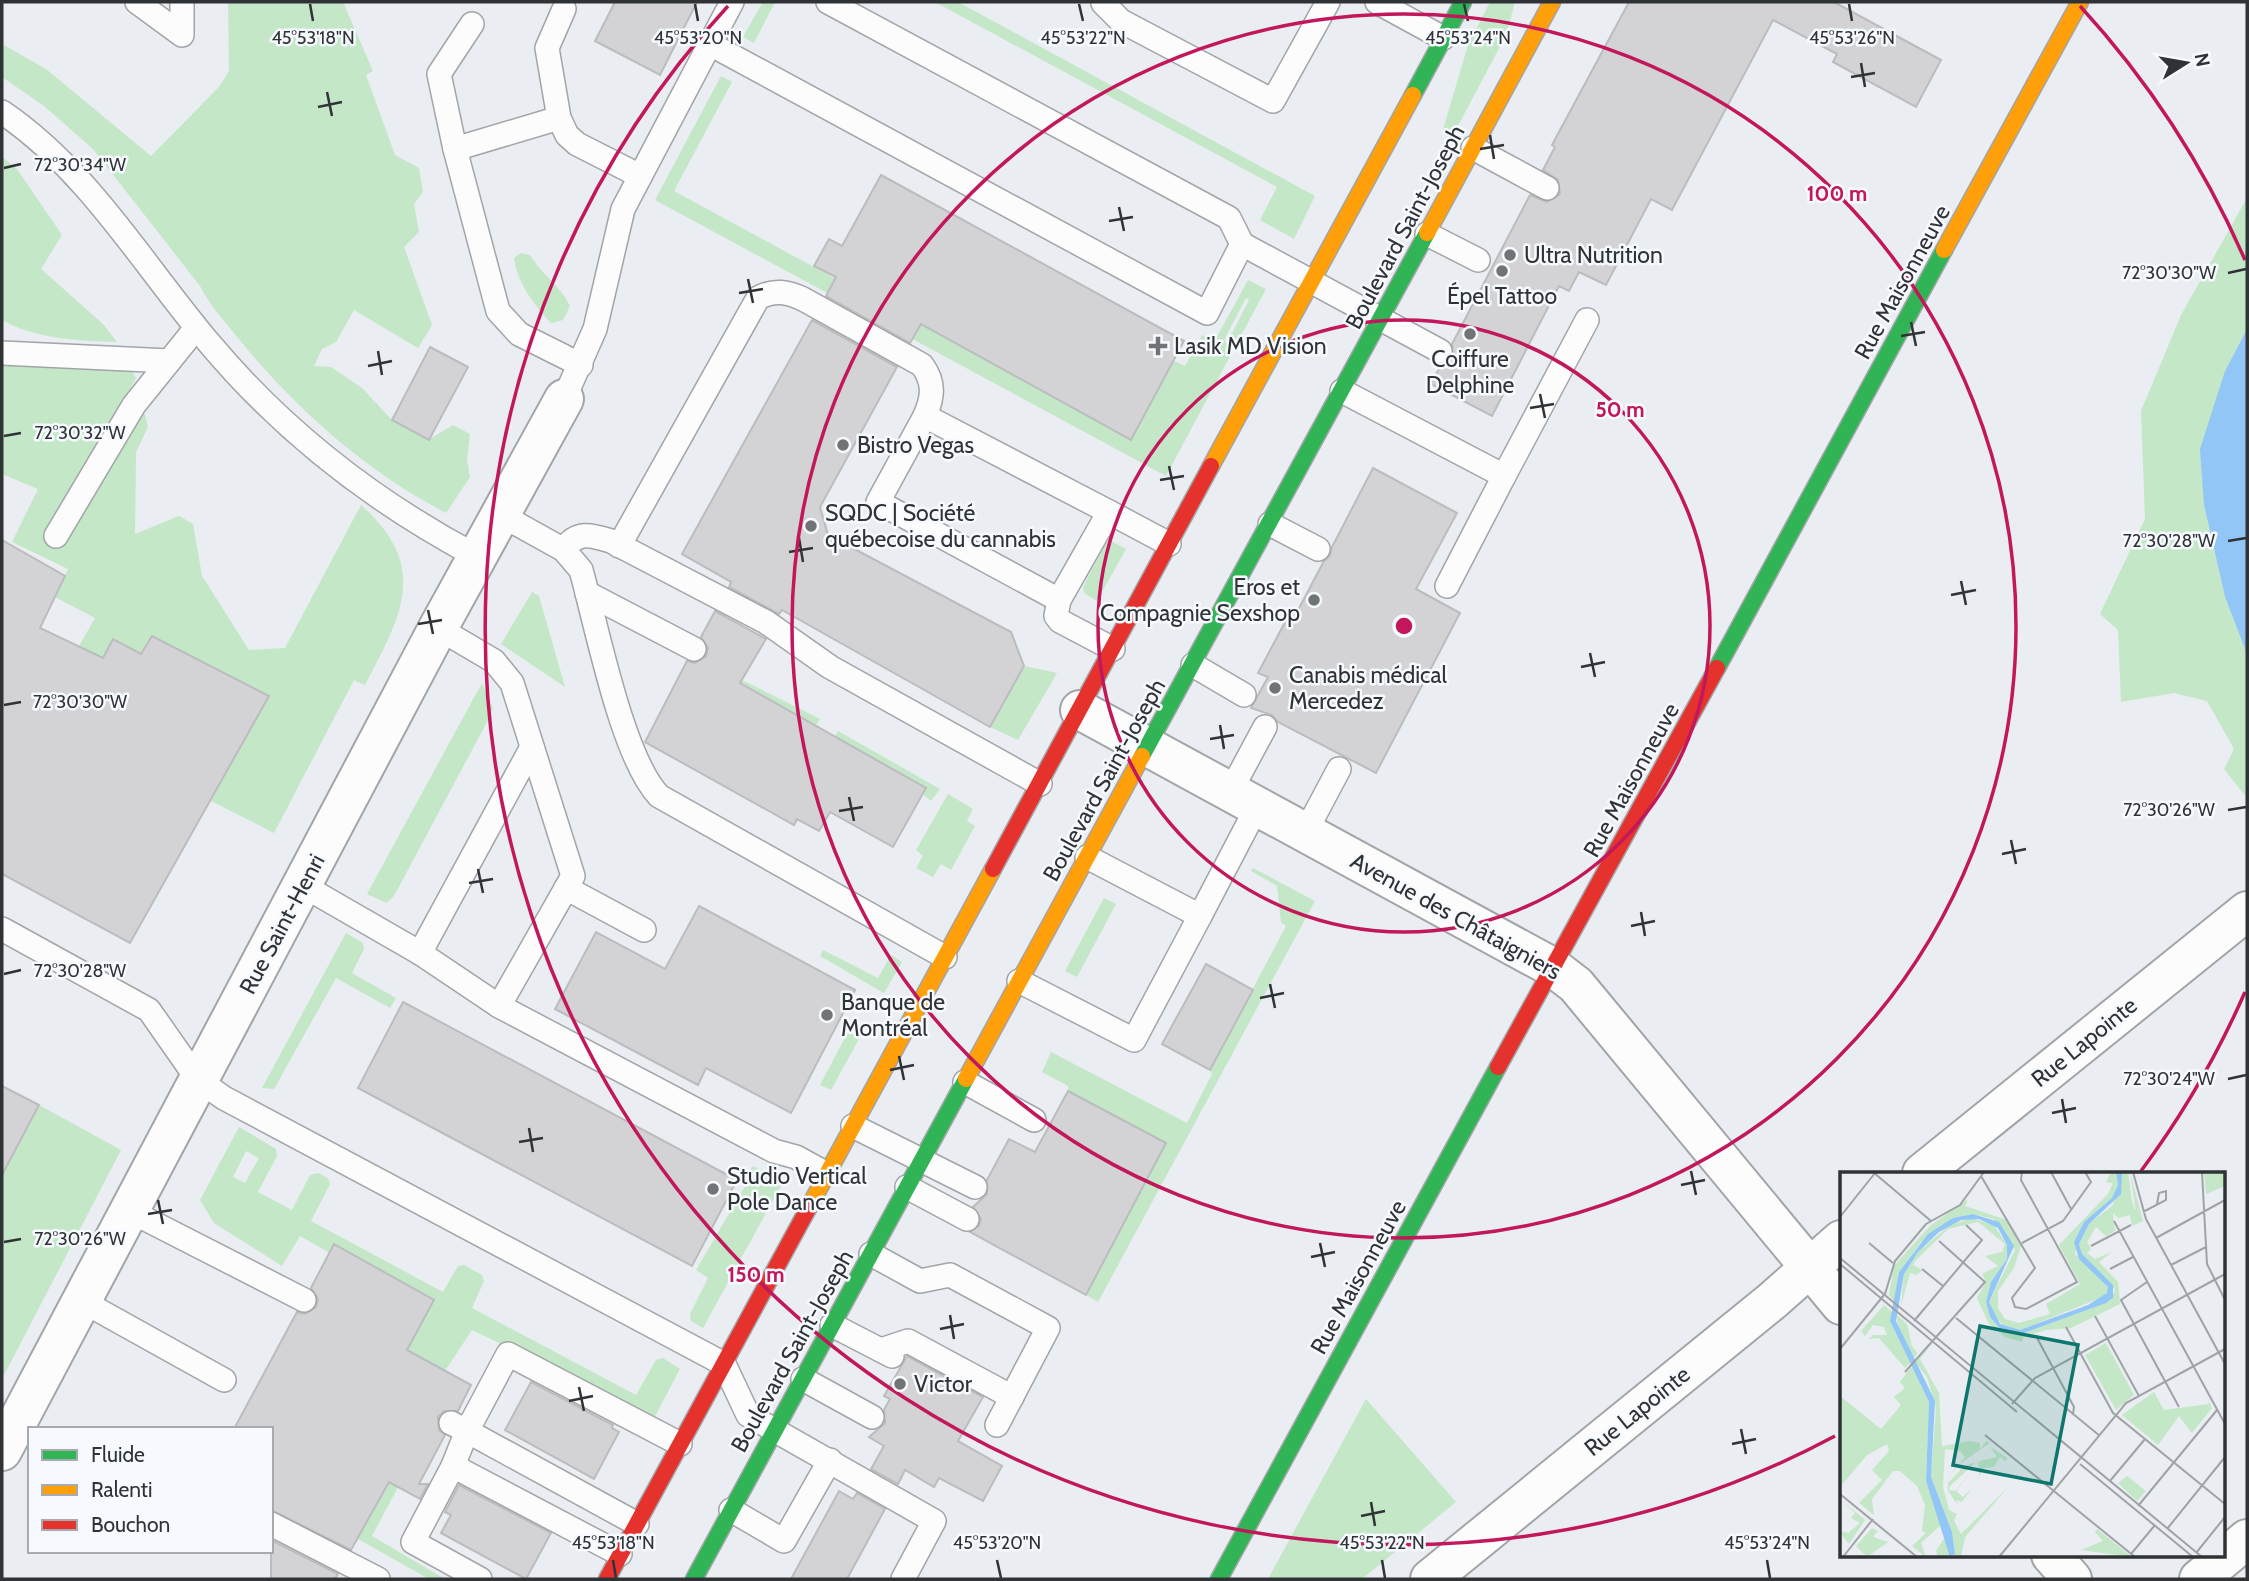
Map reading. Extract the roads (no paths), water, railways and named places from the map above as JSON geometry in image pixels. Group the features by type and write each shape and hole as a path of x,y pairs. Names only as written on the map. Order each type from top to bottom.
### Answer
{"main road":[{"path":"607,1579 1463,2"},
{"name":"Boulevard Saint-Joseph","path":"694,1579 1552,2"},
{"name":"Rue Maisonneuve","path":"1219,1579 2080,2"}],"street":[{"name":"Rue Saint-Henri","path":"15,1440 82,1301 198,1080 438,628 564,398"},
{"name":"Avenue des Châtaigniers","path":"1080,710 1554,968 1576,985 1609,1021 1840,1305"},
{"name":"Rue Lapointe","path":"1923,1172 2247,911"},
{"name":"Rue Lapointe","path":"1430,1579 1810,1269 1840,1241"},
{"path":"2199,1579 2247,1539"},
{"path":"2052,1556 2072,1579"}],"lane":[{"path":"137,2 182,35 183,2"},
{"path":"564,398 595,329 623,209 732,2"},
{"path":"828,2 1229,218 1242,244 1440,351"},
{"path":"1102,2 1121,21 1273,101 1328,2"},
{"path":"1377,2 1443,38"},
{"path":"564,9 547,48 559,118 567,135 577,144 640,176"},
{"path":"472,24 439,74 455,149 498,311 519,334 581,365"},
{"path":"710,44 1207,313 1242,244"},
{"path":"2,112 53,153 93,196 196,328 241,380 309,443 421,527 478,557"},
{"path":"455,149 559,118"},
{"path":"1473,148 1547,188"},
{"path":"1427,234 1478,260"},
{"path":"620,546 758,298 766,293 791,294 909,356 930,376 931,401 925,416 878,502 1059,600"},
{"path":"1447,586 1587,320"},
{"path":"56,536 134,405 196,328"},
{"path":"2,353 169,360"},
{"path":"1342,391 1504,476"},
{"path":"925,416 1169,544"},
{"path":"1110,512 1059,600 1056,616 1060,621 1113,649"},
{"path":"501,515 564,550 581,570 629,739 647,783 659,796 945,957"},
{"path":"1270,524 1318,549"},
{"path":"564,550 578,536 591,534 620,546 766,622 830,667 1040,784"},
{"path":"587,593 694,649"},
{"path":"438,628 503,669 512,683 573,876 499,1006"},
{"path":"1193,666 1244,695"},
{"path":"1019,981 1134,1040 1200,916 1243,799 1265,727"},
{"path":"420,953 532,747"},
{"path":"1305,833 1339,769"},
{"path":"1087,857 1200,916"},
{"path":"302,885 420,953 499,1006 774,1151 796,1157 827,1174"},
{"path":"566,888 643,929"},
{"path":"2,929 149,1010 198,1080 224,1098 724,1364 748,1415 934,1521 903,1579"},
{"path":"965,1082 1034,1120"},
{"path":"853,1126 975,1187"},
{"path":"907,1187 967,1219"},
{"path":"130,1211 303,1300"},
{"path":"871,1254 920,1280 950,1275 1048,1328 997,1425"},
{"path":"82,1301 224,1380"},
{"path":"832,1325 888,1354 908,1341 1012,1397"},
{"path":"480,1579 413,1542 453,1466 459,1427 508,1354 680,1444"},
{"path":"803,1379 872,1417"},
{"path":"459,1427 637,1524"},
{"path":"732,1510 784,1541 830,1460"},
{"path":"453,1466 620,1555"},
{"path":"273,1525 378,1579"}],"water":[{"path":"2247,329 2247,654 2225,597 2204,505 2200,449 2225,371"}],"place":[{"name":"Ultra Nutrition","path":"1510,255"},
{"name":"Épel Tattoo","path":"1502,271"},
{"name":"Coiffure Delphine","path":"1470,334"},
{"name":"Lasik MD Vision","path":"1158,346"},
{"name":"Bistro Vegas","path":"843,445"},
{"name":"SQDC | Société québecoise du cannabis","path":"811,526"},
{"name":"Eros et Compagnie Sexshop","path":"1314,600"},
{"name":"Canabis médical Mercedez","path":"1275,688"},
{"name":"Banque de Montréal","path":"827,1015"},
{"name":"Studio Vertical Pole Dance","path":"713,1189"},
{"name":"Victor","path":"900,1384"}]}
